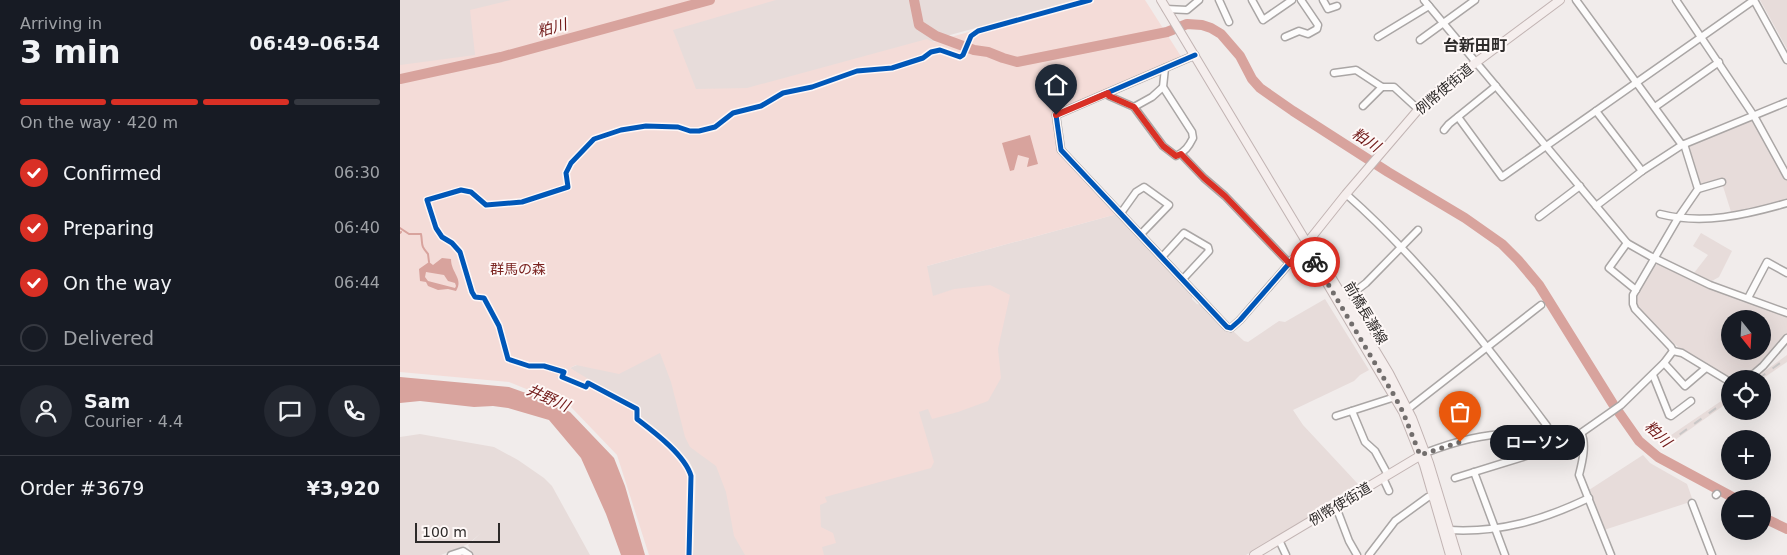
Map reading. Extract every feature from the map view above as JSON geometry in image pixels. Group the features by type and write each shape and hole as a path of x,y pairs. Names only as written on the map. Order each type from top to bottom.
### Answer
{"main road":[{"name":"前橋長瀞線","path":"1161,0 1307,243 1308,251 1403,412 1423,454 1432,496 1450,555"},
{"name":"例幣使街道","path":"1307,243 1418,109 1436,92 1560,0"},
{"name":"前橋長瀞線","path":"1307,243 1313,247 1389,373 1408,409 1457,555"},
{"name":"例幣使街道","path":"1254,555 1423,454"}],"street":[{"path":"1166,8 1187,10 1200,0"},
{"path":"1219,0 1229,22"},
{"path":"1252,0 1263,20 1292,0"},
{"path":"1285,37 1300,31 1308,34 1317,29 1318,25 1301,0"},
{"path":"1323,0 1328,9 1337,6"},
{"path":"1424,0 1627,243 1710,285 1787,313"},
{"path":"1420,40 1475,0"},
{"path":"1576,0 1683,144 1698,189"},
{"path":"1676,0 1754,116 1787,176"},
{"path":"1458,117 1502,177 1754,0 1787,60"},
{"path":"1378,38 1429,6"},
{"path":"1195,56 1056,115 1061,150 1227,327 1232,328 1307,243"},
{"path":"1655,107 1719,62"},
{"path":"1108,93 1109,96 1134,107 1163,146 1176,156 1181,154 1193,138 1192,132 1163,87 1165,68"},
{"path":"1334,73 1356,70 1382,87 1394,87 1418,109"},
{"path":"1444,130 1496,86"},
{"path":"1134,107 1152,97 1163,87"},
{"path":"1362,106 1382,87"},
{"path":"1596,206 1642,171 1683,144 1787,102"},
{"path":"1596,111 1642,171"},
{"path":"1181,154 1225,196 1290,264"},
{"path":"1721,377 1682,353 1673,351 1635,309 1633,304 1636,290 1654,258 1698,189 1722,182"},
{"path":"1539,217 1580,186"},
{"path":"1121,213 1136,192 1144,187 1169,205 1141,234"},
{"path":"1346,194 1436,285 1488,347 1548,426 1548,435"},
{"path":"1660,214 1678,218 1706,219 1731,217 1787,203"},
{"path":"1353,293 1418,230"},
{"path":"1162,257 1184,232 1208,247 1209,251 1183,279"},
{"path":"1627,243 1609,268 1636,290"},
{"path":"1748,298 1767,262 1787,273"},
{"path":"1408,409 1541,305"},
{"path":"1758,370 1787,338"},
{"path":"1423,454 1480,437 1506,434 1548,435 1568,438 1581,433 1621,405 1664,364 1673,351"},
{"path":"1664,364 1685,386 1706,368"},
{"path":"1653,375 1669,415 1671,416 1691,401"},
{"path":"1336,416 1395,397"},
{"path":"1352,411 1365,442 1375,451 1389,491"},
{"path":"1581,433 1584,438 1582,465 1579,475 1611,555"},
{"path":"1455,478 1555,447"},
{"path":"1474,472 1505,555"},
{"path":"1369,555 1401,515 1432,496"},
{"path":"1449,530 1496,528 1542,518 1588,498"},
{"path":"1692,503 1712,555"},
{"path":"1336,507 1357,555"},
{"path":"1279,540 1286,555"},
{"path":"451,555 463,551 467,554"}],"shaded area":[{"path":"400,0 1079,0 950,35 932,42 400,184"},
{"path":"1760,0 1787,0 1787,49"},
{"path":"1752,119 1787,181 1787,201 1732,215 1721,180 1701,186 1687,147"},
{"path":"1030,135 1038,164 1027,167 1029,158 1018,155 1014,170 1010,171 1002,143"},
{"path":"1117,214 1192,293 1192,299 1197,304 1203,305 1226,329 1233,331 1244,341 1248,342 1279,321 1285,322 1325,299 1369,370 1354,381 1293,410 1303,425 1358,484 1317,508 1318,512 1246,555 693,555 696,475 689,461 674,445 639,417 570,368 632,341 927,266"},
{"path":"1701,233 1732,251 1719,277 1712,281 1694,273 1708,255 1693,246"},
{"path":"442,258 451,259 459,283 456,291 448,289 438,290 428,286 426,282 420,281 419,269 429,262 433,265","holes":["426,272 444,275 448,281 455,283 455,288 428,281 425,277"]},
{"path":"1658,264 1710,288 1768,310 1721,310 1721,360 1764,360 1754,370 1721,370 1721,374 1689,356 1671,341 1638,308 1635,300 1654,265"},
{"path":"1771,311 1787,317 1787,334 1771,352"},
{"path":"1787,355 1787,362 1771,373 1771,370 1766,370"},
{"name":"井野川","path":"400,377 509,387 540,398 570,412 614,458 625,486 645,555 621,555 606,514 581,458 549,420 508,408 493,406 474,407 420,401 400,403"},
{"path":"1721,401 1721,407 1665,447 1661,442"},
{"path":"420,434 494,447 518,460 544,478 552,486 590,555 473,555 468,545 481,533 468,544 441,555 400,555 400,437"},
{"path":"1643,455 1650,463 1687,484 1693,501 1604,530 1589,490"}],"green space":[{"name":"群馬の森","path":"511,0 776,0 673,30 696,89 747,88 927,39 933,42 1084,0 1145,0 1182,58 1054,113 1059,152 1117,214 927,266 933,296 954,289 990,285 1010,295 998,349 1001,378 988,401 932,419 928,409 919,412 934,462 931,468 825,497 827,502 820,505 821,527 833,533 836,543 822,547 824,555 745,555 734,536 726,492 716,466 690,447 685,437 671,382 660,353 619,374 576,365 570,368 638,409 639,417 686,461 694,476 692,555 649,555 617,455 571,407 509,382 400,372 400,65 475,55 470,10"}],"waterway":[{"name":"粕川","path":"400,79 501,57 710,0"},
{"name":"粕川","path":"914,0 919,25 936,36 974,50 988,52 1017,62 1167,32 1187,24 1202,25 1221,34 1240,56 1252,79 1260,88 1388,172 1465,218 1502,244 1539,285 1613,404 1639,441 1658,457 1721,491"},
{"path":"400,228 409,234 421,234 422,245 428,254 429,262"},
{"name":"粕川","path":"1771,521 1787,529"}],"railway":[{"path":"1770,370 1787,358"},
{"path":"1665,445 1721,405"}],"cycle path":[{"path":"689,555 691,476 688,468 668,444 637,419 637,409 588,383 586,387 562,377 564,372 544,366 529,366 508,359 499,326 484,298 475,297 472,292 460,252 452,243 442,237 436,228 427,200 461,190 471,192 486,205 522,202 568,187 566,173 571,163 594,139 621,130 646,126 678,127 690,131 715,127 733,113 761,106 783,93 812,87 857,71 892,68 923,58 931,52 940,50 960,57 963,55 971,36 978,31 1090,0"},
{"path":"1195,55 1056,115 1061,150 1227,327 1231,328 1240,320 1307,243"}],"way so far":[{"path":"1315,262 1395,397 1420,455 1460,442"}],"place":[{"name":"ローソン","path":"1460,442"}],"district":[{"name":"台新田町","path":"1475,45"}],"route":[{"path":"1056,115 1108,93 1109,96 1134,107 1163,146 1176,156 1181,154 1225,196 1290,264 1307,243 1308,251 1315,262"}]}
